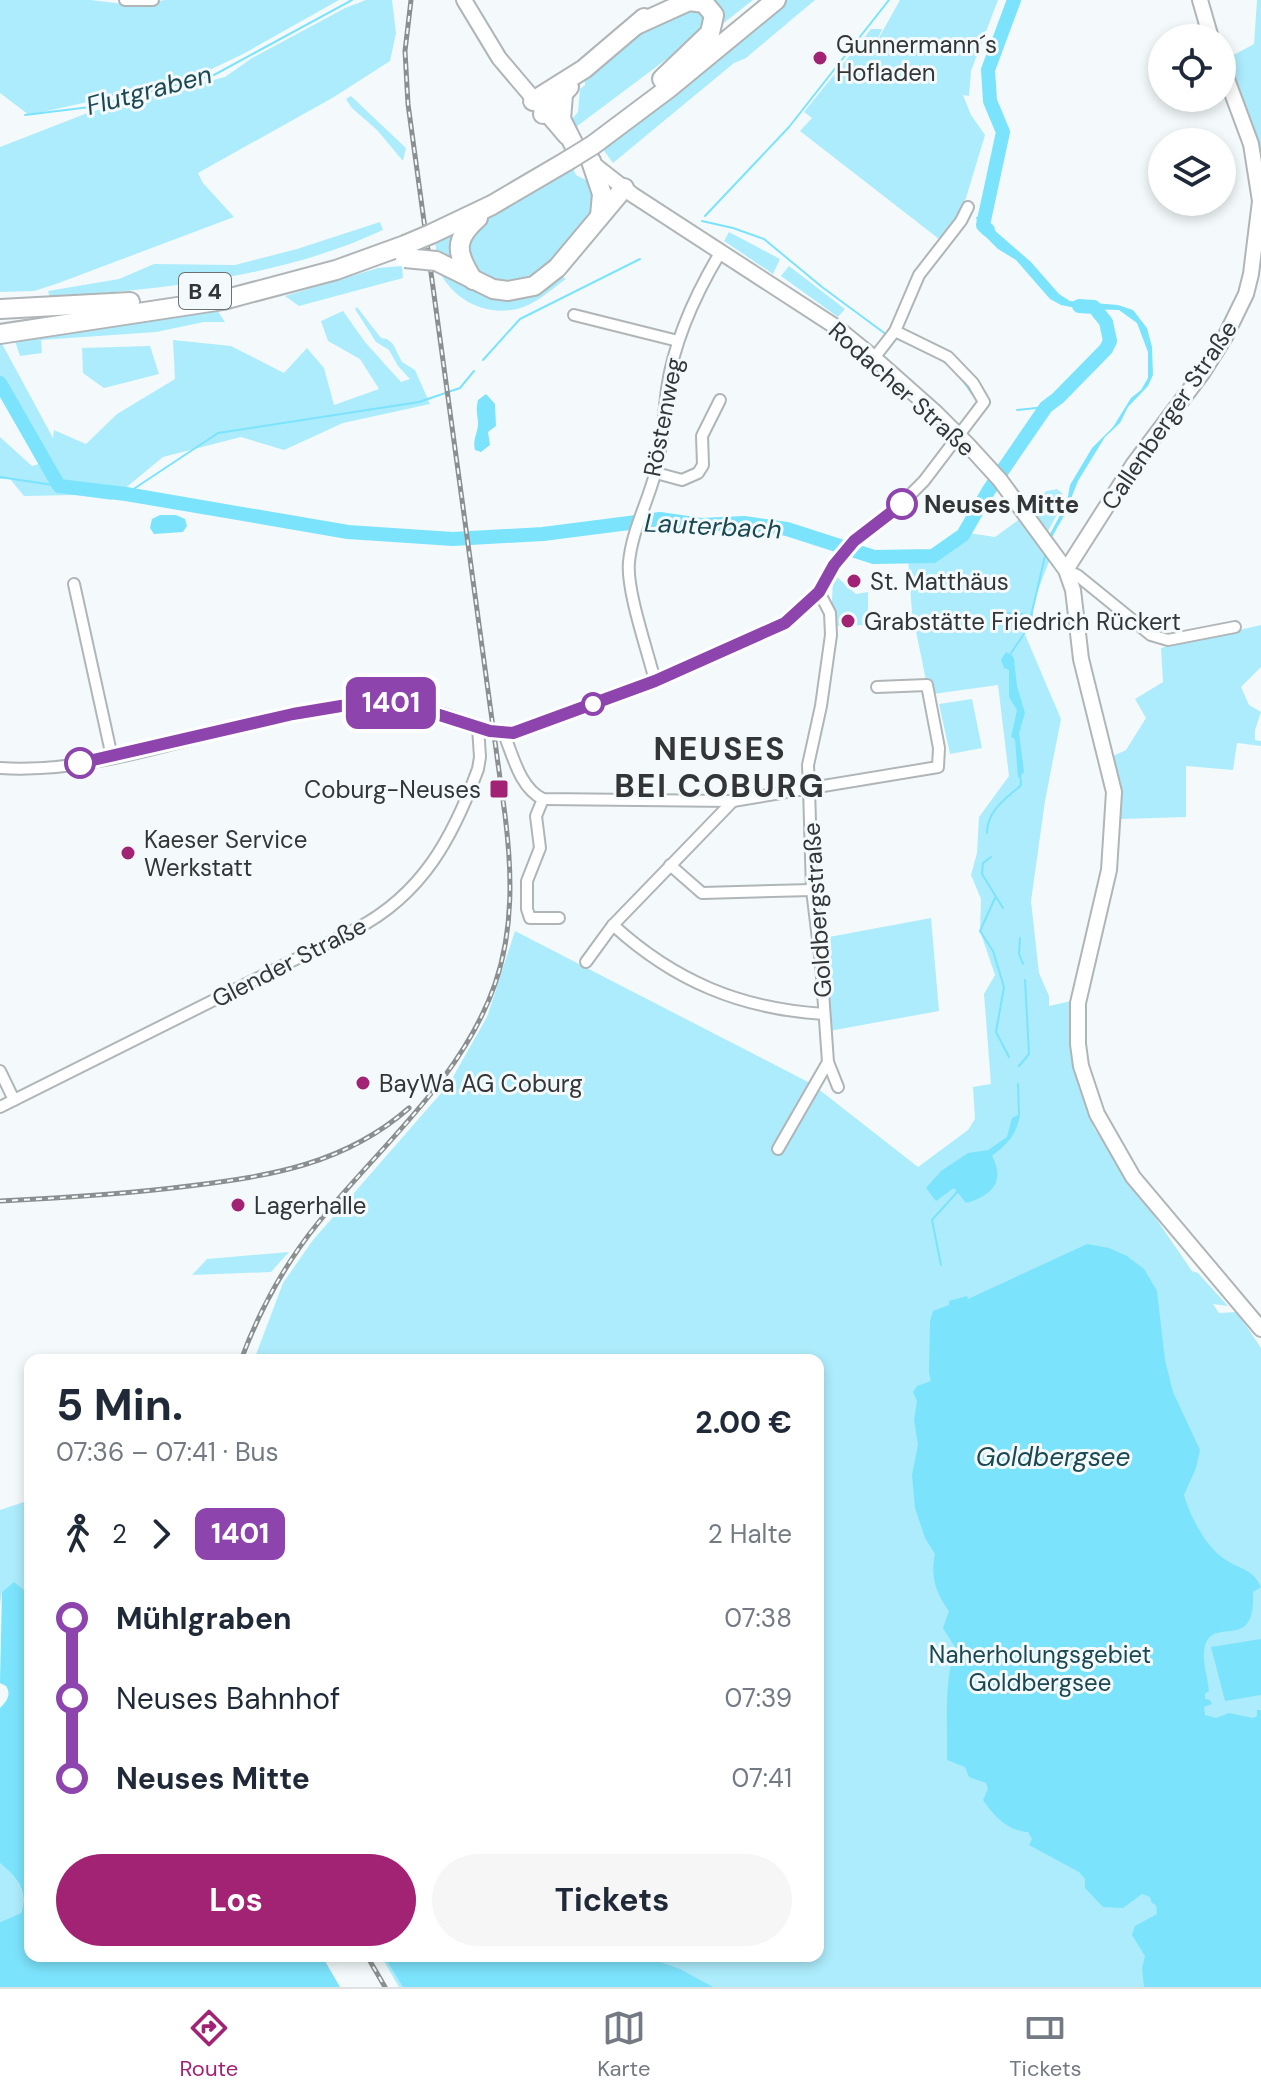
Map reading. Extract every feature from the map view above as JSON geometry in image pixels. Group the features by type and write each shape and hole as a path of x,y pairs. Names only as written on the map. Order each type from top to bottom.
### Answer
{"highway":[{"path":"538,107 653,11 673,0"},
{"name":"B 4","path":"1,330 223,300 336,270 404,246 479,200 578,151 760,0"},
{"name":"B 4","path":"430,229 492,205 578,151 669,88 776,0"},
{"path":"636,25 689,1 704,3 714,15 710,33 662,79"},
{"path":"538,107 563,95 584,69"},
{"path":"563,95 561,119 602,194 600,216"},
{"path":"404,246 484,286 508,291 534,286 557,268 624,188"},
{"path":"473,280 460,257 460,241 472,223 492,205"},
{"name":"B 4","path":"0,309 126,303 245,284 404,246"}],"street":[{"path":"125,0 153,0"},
{"name":"Rodacher Straße","path":"464,0 499,58 578,151 681,228 836,327 874,358 960,436 997,477 1066,570 1073,590 1081,659 1114,792 1109,870 1078,1003 1081,1066 1107,1134 1133,1177 1261,1329"},
{"path":"1200,0 1207,24"},
{"name":"Callenberger Straße","path":"1066,570 1133,465 1218,349 1246,294 1260,201 1251,144 1236,104"},
{"path":"874,358 893,335 914,284 968,207"},
{"name":"Röstenweg","path":"655,681 630,584 628,563 637,524 656,473 667,385 678,341 701,284 720,253"},
{"path":"574,315 678,341"},
{"path":"0,768 65,766 293,714 380,702 411,706 504,734 513,733 655,681 785,623 819,592 850,545 914,491 981,406 973,383 948,357 893,335"},
{"path":"656,473 682,480 698,473 703,465 702,436 720,400"},
{"path":"1066,570 1077,575 1151,635 1164,640 1235,627"},
{"path":"74,584 112,757"},
{"name":"Goldbergstraße","path":"819,592 830,613 831,635 821,706 808,765 812,890 828,1062 838,1087"},
{"path":"504,734 524,781 532,792 543,799 733,801 938,767 939,748 927,685 877,687"},
{"name":"Glender Straße","path":"0,1107 356,929 391,908 423,877 448,837 478,769 478,727"},
{"path":"543,799 536,816 540,848 527,881 527,909 530,918 559,918"},
{"path":"586,962 613,925 733,801"},
{"path":"670,865 702,893 812,890"},
{"path":"613,925 657,962 711,988 764,1006 824,1014"},
{"path":"778,1149 828,1062"},
{"path":"0,1071 14,1100"}],"green space":[{"path":"0,0 91,0 139,6 164,0 339,0 243,54 191,79 29,115 0,93"},
{"path":"366,0 392,0 396,33 390,61 334,97 198,173 203,183 234,217 56,284 34,291 0,292 0,147 90,112 225,77 252,58"},
{"path":"709,0 753,0 721,25"},
{"path":"781,0 815,0 613,163 602,148"},
{"path":"900,0 998,0 971,71 969,96 963,95 971,115 985,135 966,198 956,220 939,239 800,131 812,118 804,112 871,29 882,29 876,43"},
{"path":"1257,0 1261,0 1261,165 1255,138 1236,86 1236,54 1254,44"},
{"path":"689,4 703,11 706,23 700,34 576,127 572,119 578,112 580,89 585,81 646,27"},
{"path":"351,96 406,148 403,161 377,130 352,108 346,99"},
{"path":"573,169 576,175 588,181 595,207 564,250 537,272 521,278 505,280 487,276 474,267 468,260 469,228"},
{"path":"380,222 383,230 344,246 262,270 135,290 50,297 48,291 119,279 154,264 235,265"},
{"path":"460,231 458,266 437,257 435,241"},
{"path":"729,232 780,259 773,274 724,241"},
{"path":"402,266 403,278 299,306 285,296 378,268"},
{"path":"789,266 845,309 838,317 781,276"},
{"path":"439,271 478,293 500,299 530,293 559,275 566,279 530,304 505,311 471,304 453,290"},
{"path":"357,307 381,338 393,344 402,362 415,370 430,404 343,423 284,450 241,437 163,457 111,500 76,495 24,496 10,479 0,479 0,437 32,466 42,463 26,419 0,384 0,340 53,438 54,430 86,444 117,414 175,379 173,340 231,346 284,373 307,348 324,368 334,405 379,389 360,359 328,341 321,321 343,311 365,342 401,382 410,379 389,350 376,342 355,309"},
{"path":"217,310 225,322 204,322 156,332 41,340 42,353 20,356 15,341"},
{"path":"150,346 159,374 104,388 83,373 82,348"},
{"path":"1057,489 1063,494 1061,507 1048,531 1028,504 1047,491"},
{"name":"Naherholungsgebiet Goldbergsee","path":"1021,518 1050,559 1033,603 1033,621 1018,618 1061,719 1045,801 1031,901 1039,973 1049,996 1049,1006 1071,1001 1074,1063 1094,1128 1192,1271 1198,1273 1228,1306 1213,1304 1219,1313 1237,1312 1261,1348 1261,1987 399,1987 384,1962 824,1962 824,1354 256,1354 283,1283 313,1240 449,1084 487,1017 515,931 812,1084 918,1167 968,1130 975,1119 973,1087 991,1084 984,994 995,975 980,931 981,899 971,875 977,853 979,817 1009,776 998,685 933,694 927,685 912,612 908,559 937,558 968,533 995,537"},
{"path":"837,577 856,594 868,592 868,625 834,626 833,579"},
{"path":"1261,625 1261,667 1241,687 1249,705 1261,712 1255,740 1261,741 1261,746 1237,743 1233,770 1186,766 1186,817 1121,819 1113,756 1126,750 1146,718 1135,699 1163,682 1161,648"},
{"path":"972,699 982,748 950,754 939,704"},
{"path":"931,918 939,1011 829,1031 825,966 831,964 829,937"},
{"path":"289,1252 271,1272 192,1275 207,1259"},
{"path":"24,1502 24,1590 14,1583 2,1592 0,1605 0,1510"},
{"path":"0,1863 16,1879 22,1891 23,1905 21,1913 0,1922"}],"water":[{"path":"986,216 993,229 1031,262 1059,294 1070,301 1118,305 1133,310 1147,328 1152,347 1153,375 1148,386 1128,407 1120,423 1105,437 1078,481 1052,537 1050,534 1067,502 1070,485 1092,448 1113,427 1148,378 1148,352 1137,323 1119,310 1081,309 1050,299 1016,260 998,249 979,229 976,217"},
{"path":"486,394 495,404 496,426 488,432 490,445 481,452 474,446 478,425 477,406 478,400"},
{"path":"160,515 176,515 185,519 187,526 183,532 154,534 150,528 152,519"},
{"path":"1006,652 1014,659 1017,686 1025,713 1019,733 1024,772 1018,778 1015,739 1011,737 1017,710 1009,697 1009,670 1004,668 1001,660"},
{"path":"1020,1114 1011,1138 992,1156 997,1173 994,1187 966,1203 954,1188 936,1201 926,1188 941,1171 968,1153 988,1150 1007,1137 1012,1118"},
{"name":"Goldbergsee","path":"1087,1244 1109,1248 1127,1256 1144,1269 1157,1291 1165,1360 1173,1392 1200,1450 1184,1495 1195,1522 1212,1548 1250,1573 1261,1587 1253,1592 1252,1612 1247,1623 1240,1629 1214,1634 1208,1640 1204,1657 1209,1691 1205,1699 1212,1704 1204,1707 1205,1715 1216,1718 1229,1713 1253,1718 1257,1716 1257,1710 1261,1710 1261,1987 1144,1987 1142,1968 1145,1956 1132,1935 1135,1926 1157,1914 1156,1905 1150,1897 1142,1894 1123,1908 1103,1907 1085,1888 1085,1879 1079,1872 1029,1845 1032,1839 1028,1832 1007,1826 997,1817 983,1800 988,1789 986,1783 969,1777 965,1767 947,1760 949,1674 956,1649 943,1628 949,1611 935,1584 935,1554 925,1538 915,1508 912,1475 918,1445 914,1420 917,1401 913,1392 917,1386 931,1381 930,1321 933,1311 949,1305 949,1301 967,1296 968,1299"},
{"path":"14,1582 24,1590 24,1962 325,1962 340,1987 0,1987 0,1922 21,1913 23,1905 22,1891 16,1879 0,1863 0,1708 8,1695 6,1686 0,1683 2,1592"},
{"path":"1261,1639 1261,1695 1225,1701 1211,1647"},
{"path":"388,1962 660,1962 713,1987 403,1987"}],"waterway":[{"name":"Flutgraben","path":"25,115 90,107 214,75 352,0"},
{"path":"705,216 789,127 889,0"},
{"name":"Lauterbach","path":"988,230 983,225 1003,132 990,101 988,70 1014,0"},
{"path":"702,221 764,239 887,335"},
{"path":"483,360 520,319 640,259"},
{"name":"Lauterbach","path":"0,383 59,486 126,494 348,532 453,539 543,534 660,519 701,525 744,523 787,529 874,557 933,556 963,535 989,490 1046,407 1106,349 1110,341 1106,322 1094,307 1079,306"},
{"path":"893,337 917,347"},
{"path":"940,359 951,367"},
{"path":"126,494 218,433 419,402 460,388 474,371"},
{"path":"961,378 978,402"},
{"path":"1017,410 1046,407"},
{"path":"0,477 59,486"},
{"path":"1011,653 1024,634 1031,616 1046,552"},
{"path":"1008,613 1015,614"},
{"path":"1021,614 1031,616"},
{"path":"987,833 994,811 1021,785 1020,773"},
{"path":"991,857 983,863 982,874 1003,908"},
{"path":"995,898 980,931 993,951 1004,987 996,1032 1009,1057"},
{"path":"1020,938 1019,954 1023,964"},
{"path":"1019,1066 1029,1054 1025,980"},
{"path":"1018,1084 1019,1114"},
{"path":"941,1265 932,1220 959,1190"}],"railway":[{"path":"243,1354 256,1323 294,1255 441,1081 462,1051 495,984 506,942 510,879 505,815 408,104 405,51 411,0"},
{"path":"0,1201 165,1189 278,1172 333,1155 385,1127 409,1108"},
{"path":"370,1962 385,1987"}],"bus line":[{"name":"1401","path":"80,763 321,708 380,702 442,714 490,731 513,733 655,681 785,623 819,592 850,545 902,504"}],"place":[{"name":"Gunnermann´s Hofladen","path":"820,58"},
{"name":"Neuses Mitte","path":"902,504"},
{"name":"St. Matthäus","path":"854,581"},
{"name":"Grabstätte Friedrich Rückert","path":"848,621"},
{"name":"Coburg-Neuses","path":"499,789"},
{"name":"Kaeser Service Werkstatt","path":"128,853"},
{"name":"BayWa AG Coburg","path":"363,1083"},
{"name":"Lagerhalle","path":"238,1205"}],"district":[{"name":"NEUSES BEI COBURG","path":"720,768"}]}
